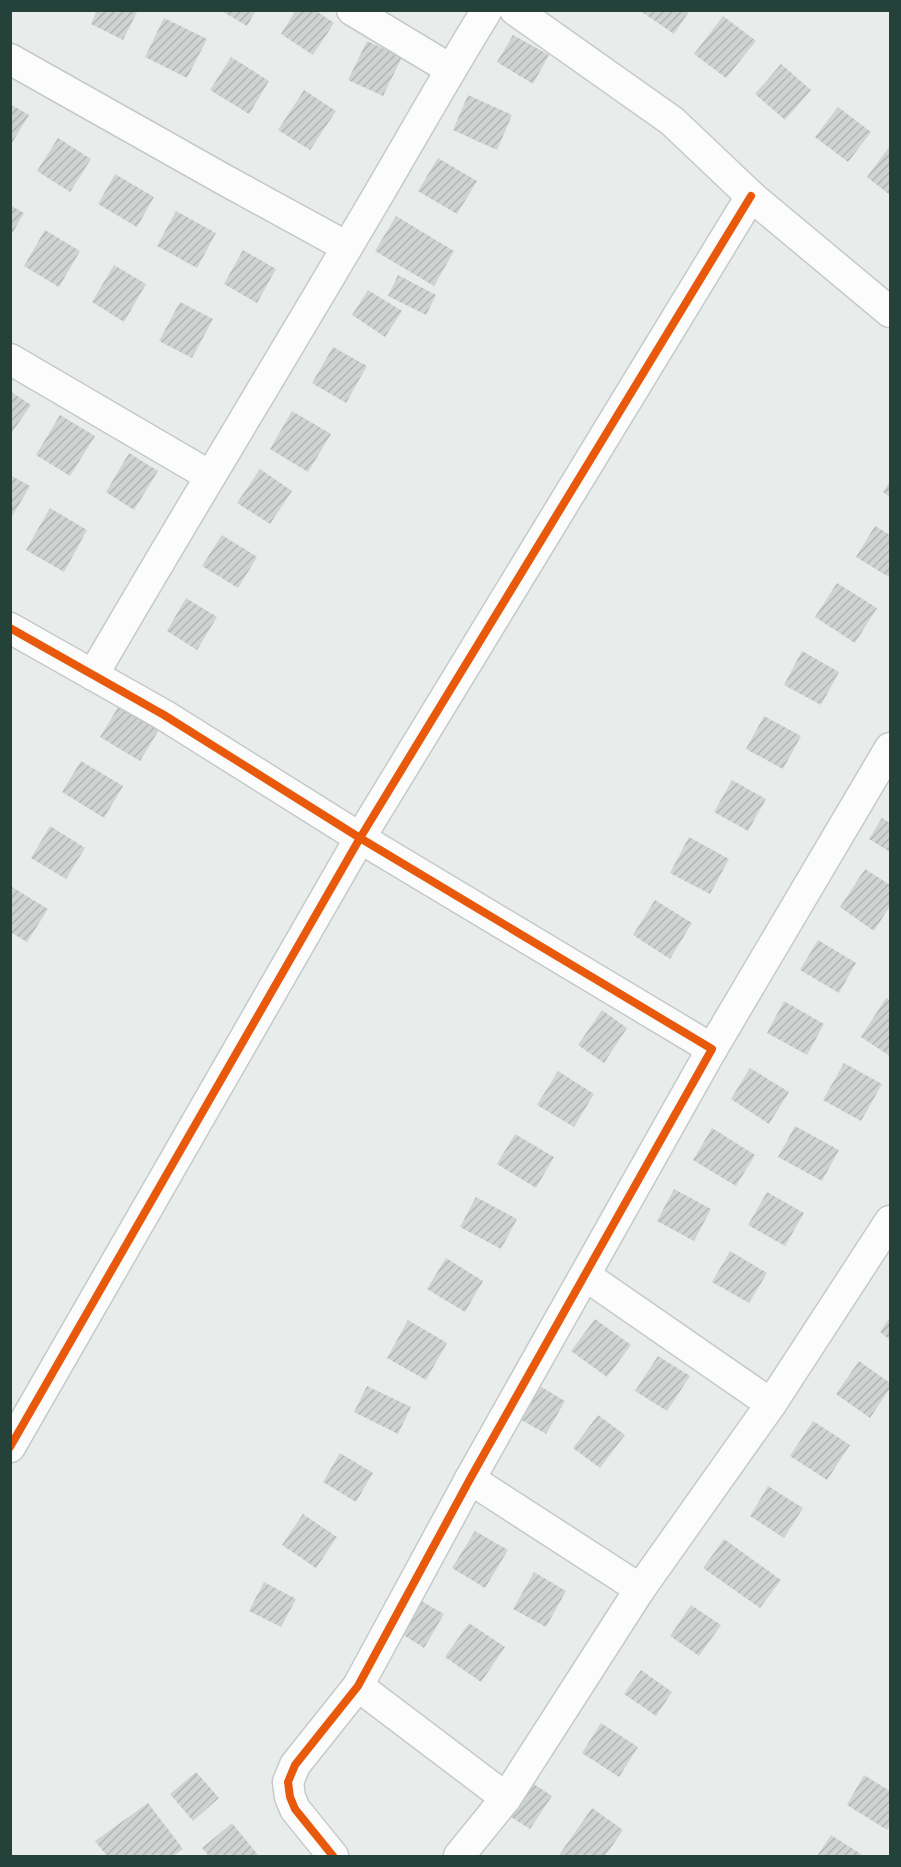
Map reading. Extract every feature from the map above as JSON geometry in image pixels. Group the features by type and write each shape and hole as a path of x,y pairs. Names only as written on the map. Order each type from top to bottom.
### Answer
{"street":[{"path":"352,10 450,69"},
{"path":"93,675 487,10"},
{"path":"515,10 672,121 751,196 891,312"},
{"path":"10,59 347,247"},
{"path":"10,1447 19,1408 360,838 751,196"},
{"path":"10,359 210,476"},
{"path":"10,628 164,715 360,838 712,1049"},
{"path":"333,1857 295,1809 290,1797 288,1782 295,1765 358,1686 470,1479 712,1049 891,748"},
{"path":"464,1855 506,1798 640,1589 771,1404 891,1221"},
{"path":"586,1276 771,1404"},
{"path":"470,1479 640,1589"},
{"path":"358,1686 506,1798"}],"building":[{"path":"97,10 138,10 123,40 91,24"},
{"path":"220,10 256,10 247,26"},
{"path":"296,10 315,10 334,23 313,55 281,34"},
{"path":"639,10 690,10 674,34"},
{"path":"723,16 756,41 726,78 694,54"},
{"path":"164,18 207,39 187,78 145,57"},
{"path":"513,35 549,55 533,84 497,62"},
{"path":"367,41 402,57 383,96 348,80"},
{"path":"231,57 269,81 249,114 210,90"},
{"path":"781,64 811,90 785,120 755,94"},
{"path":"304,90 336,111 310,150 278,130"},
{"path":"468,95 512,115 497,150 453,130"},
{"path":"10,104 29,115 10,146"},
{"path":"838,107 871,132 848,162 815,137"},
{"path":"58,138 91,159 70,192 37,171"},
{"path":"890,146 890,195 867,177"},
{"path":"438,158 477,181 457,214 418,191"},
{"path":"115,174 154,197 137,227 98,204"},
{"path":"10,205 24,213 10,237"},
{"path":"176,211 216,233 197,268 157,246"},
{"path":"396,216 454,251 434,286 375,251"},
{"path":"45,230 80,251 59,287 24,266"},
{"path":"243,250 276,269 257,303 224,284"},
{"path":"114,265 146,284 124,322 92,302"},
{"path":"398,275 436,295 426,315 388,296"},
{"path":"368,290 402,311 385,337 352,315"},
{"path":"180,302 213,319 192,358 159,341"},
{"path":"333,347 367,366 346,403 312,383"},
{"path":"10,391 31,405 10,435"},
{"path":"292,411 331,434 308,472 270,449"},
{"path":"60,415 95,436 70,476 36,455"},
{"path":"129,453 158,471 134,510 106,492"},
{"path":"260,469 292,491 270,524 237,503"},
{"path":"10,475 30,486 10,520"},
{"path":"890,481 890,497 883,492"},
{"path":"50,508 87,530 64,572 26,550"},
{"path":"875,526 890,535 889,577 856,557"},
{"path":"222,535 257,557 238,588 202,566"},
{"path":"837,583 877,608 855,643 815,617"},
{"path":"186,598 217,617 197,650 167,631"},
{"path":"802,651 839,672 821,705 784,685"},
{"path":"120,704 160,728 140,761 100,737"},
{"path":"764,716 801,736 783,769 746,749"},
{"path":"81,761 123,786 104,818 62,792"},
{"path":"732,780 766,799 748,831 714,812"},
{"path":"882,818 890,823 890,852 869,839"},
{"path":"50,826 85,848 66,879 31,858"},
{"path":"689,837 729,859 710,894 670,873"},
{"path":"865,869 890,885 890,906 874,931 840,907"},
{"path":"12,887 48,909 27,942 10,932"},
{"path":"655,900 692,923 670,959 633,935"},
{"path":"818,940 856,963 839,993 800,970"},
{"path":"886,998 890,1000 890,1056 861,1037"},
{"path":"784,1001 824,1024 807,1055 767,1033"},
{"path":"602,1010 627,1028 604,1063 578,1045"},
{"path":"844,1063 882,1084 861,1121 823,1100"},
{"path":"750,1068 789,1092 769,1124 731,1099"},
{"path":"558,1071 594,1094 574,1127 537,1105"},
{"path":"795,1126 839,1150 822,1181 778,1157"},
{"path":"712,1128 755,1155 736,1186 693,1160"},
{"path":"515,1134 554,1157 536,1188 497,1164"},
{"path":"674,1189 711,1209 694,1241 657,1221"},
{"path":"767,1192 804,1213 785,1246 748,1225"},
{"path":"476,1197 517,1219 501,1249 460,1227"},
{"path":"730,1251 767,1273 749,1303 712,1282"},
{"path":"446,1258 483,1281 465,1312 427,1289"},
{"path":"890,1317 890,1340 880,1332"},
{"path":"595,1319 631,1345 607,1377 571,1351"},
{"path":"408,1320 447,1343 426,1380 387,1358"},
{"path":"658,1356 690,1376 667,1411 635,1391"},
{"path":"859,1361 890,1383 890,1388 870,1418 836,1394"},
{"path":"538,1385 565,1401 546,1434 518,1418"},
{"path":"367,1386 411,1407 398,1434 354,1412"},
{"path":"598,1415 625,1435 600,1468 573,1448"},
{"path":"813,1421 850,1445 827,1480 790,1456"},
{"path":"340,1453 373,1473 356,1502 323,1482"},
{"path":"768,1486 803,1508 784,1538 750,1516"},
{"path":"303,1514 337,1537 316,1568 282,1545"},
{"path":"475,1531 508,1550 485,1588 452,1568"},
{"path":"724,1539 781,1580 760,1608 703,1568"},
{"path":"534,1572 566,1591 546,1627 513,1609"},
{"path":"264,1582 296,1599 281,1627 249,1611"},
{"path":"414,1597 444,1614 424,1648 394,1629"},
{"path":"691,1605 721,1625 699,1656 670,1636"},
{"path":"469,1623 505,1647 481,1682 445,1657"},
{"path":"641,1670 672,1692 656,1716 624,1694"},
{"path":"601,1723 638,1747 619,1777 582,1753"},
{"path":"196,1772 219,1798 193,1821 170,1794"},
{"path":"864,1775 890,1791 890,1824 887,1830 847,1805"},
{"path":"526,1779 552,1796 530,1829 505,1813"},
{"path":"148,1803 183,1849 173,1856 107,1856 95,1841"},
{"path":"592,1808 623,1830 605,1856 559,1855"},
{"path":"232,1823 257,1856 209,1856 202,1848"},
{"path":"831,1835 864,1856 817,1856"}],"cycle path":[{"path":"10,1447 360,838 751,196"},
{"path":"10,628 164,715 360,838 712,1049 470,1479 358,1686 295,1765 288,1782 290,1797 295,1809 333,1856"}]}
